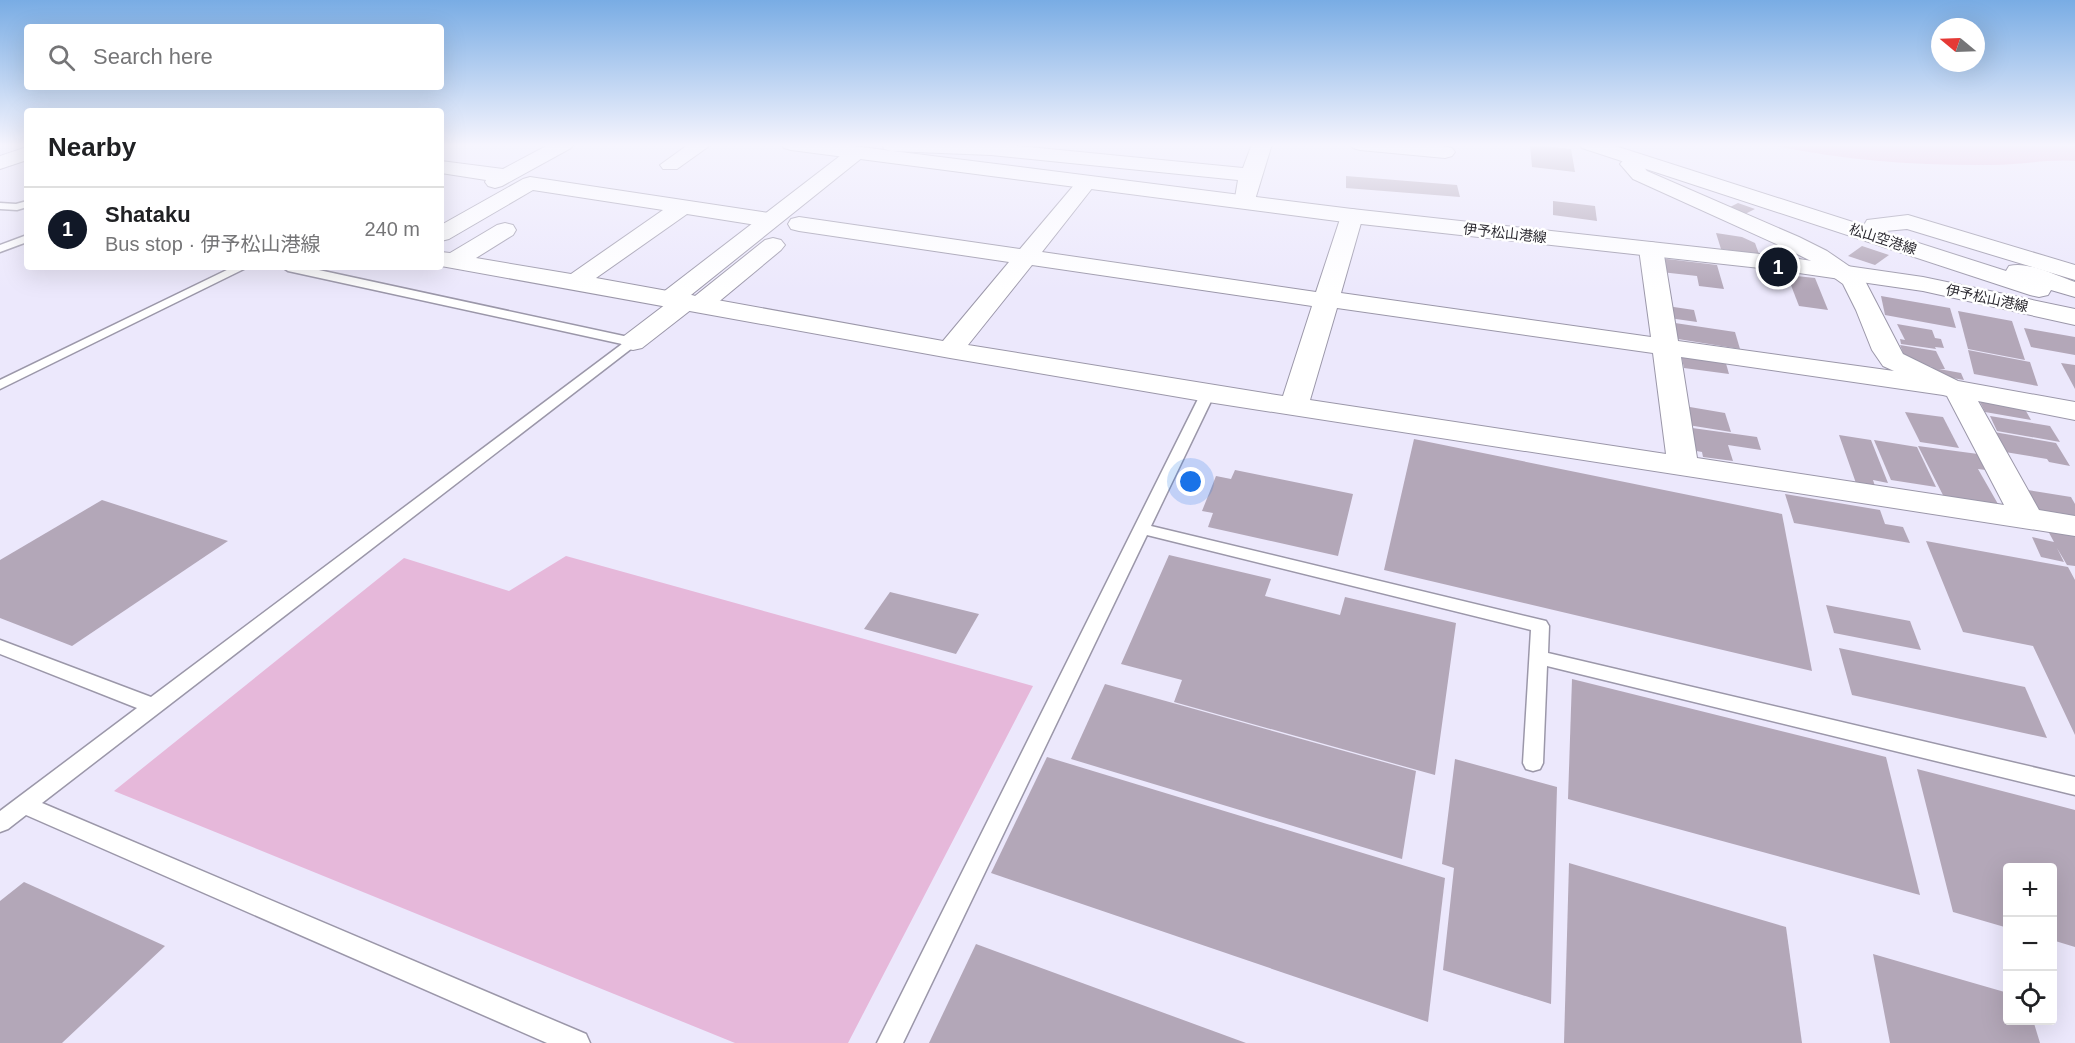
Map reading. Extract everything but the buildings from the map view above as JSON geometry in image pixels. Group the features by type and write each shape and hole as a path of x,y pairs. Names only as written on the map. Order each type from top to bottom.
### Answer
{"street":[{"path":"444,209 475,193"},
{"path":"444,232 513,193"},
{"path":"576,193 673,213 761,227"},
{"path":"686,301 761,227 801,193"},
{"path":"633,342 686,301 799,224 836,193"},
{"path":"950,350 1078,193"},
{"name":"伊予松山港線","path":"1171,193 1844,273 1923,284 2075,317"},
{"path":"1245,202 1246,193"},
{"path":"1680,193 1819,256 1858,285 1886,350 1893,360 1958,391 2028,519"},
{"name":"松山空港線","path":"1738,193 2075,303"},
{"name":"松山空港線","path":"1772,193 2075,290"},
{"path":"575,282 673,213"},
{"path":"1294,406 1352,216"},
{"path":"1875,225 1908,222 2075,273"},
{"path":"799,224 1025,258 1665,345 1948,387 2075,411"},
{"path":"447,260 505,230"},
{"path":"1651,249 1683,466"},
{"path":"447,260 950,350 1208,393 2075,526"}],"lane":[{"path":"0,206 24,204"},
{"path":"0,249 24,239"},
{"path":"0,385 236,270"},
{"path":"302,270 633,342"},
{"path":"0,823 633,342"},
{"path":"890,1043 1208,393"},
{"path":"1142,529 1540,626 1533,763"},
{"path":"0,647 154,706"},
{"path":"1538,657 2075,786"},
{"path":"24,805 577,1043"}],"shaded area":[{"path":"566,556 1033,686 848,1043 735,1043 114,791 404,558 509,591"}],"place":[{"name":"Shataku","path":"1778,267"}]}
